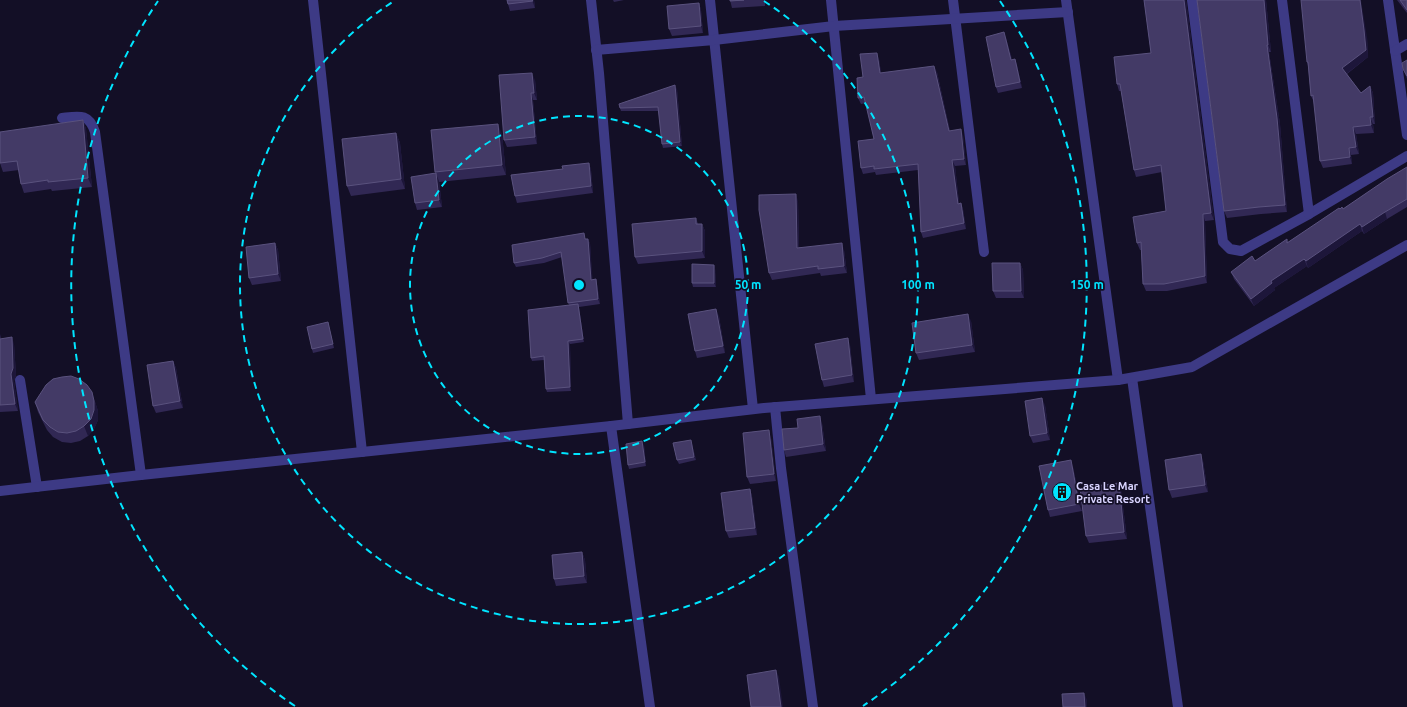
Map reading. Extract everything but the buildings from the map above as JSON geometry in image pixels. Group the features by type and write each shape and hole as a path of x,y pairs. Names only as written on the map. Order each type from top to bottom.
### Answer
{"street":[{"path":"313,0 362,452"},
{"path":"591,0 599,73 628,424"},
{"path":"710,0 753,409"},
{"path":"832,0 872,399"},
{"path":"953,0 984,252"},
{"path":"1066,0 1118,380"},
{"path":"1192,0 1223,242 1230,249 1241,251 1309,214 1407,156"},
{"path":"1282,0 1309,214"},
{"path":"1388,0 1407,135"},
{"path":"596,50 714,40 834,26 1068,12"},
{"path":"1395,51 1407,44"},
{"path":"62,118 79,116 89,120 93,123 95,132 140,475"},
{"path":"0,492 140,475 611,426 753,409 1132,378 1192,367 1407,245"},
{"path":"1132,378 1178,707"},
{"path":"20,380 37,487"},
{"path":"775,407 780,468 813,707"},
{"path":"611,426 650,707"}],"place":[{"name":"Casa Le Mar Private Resort","path":"1062,492"}]}
